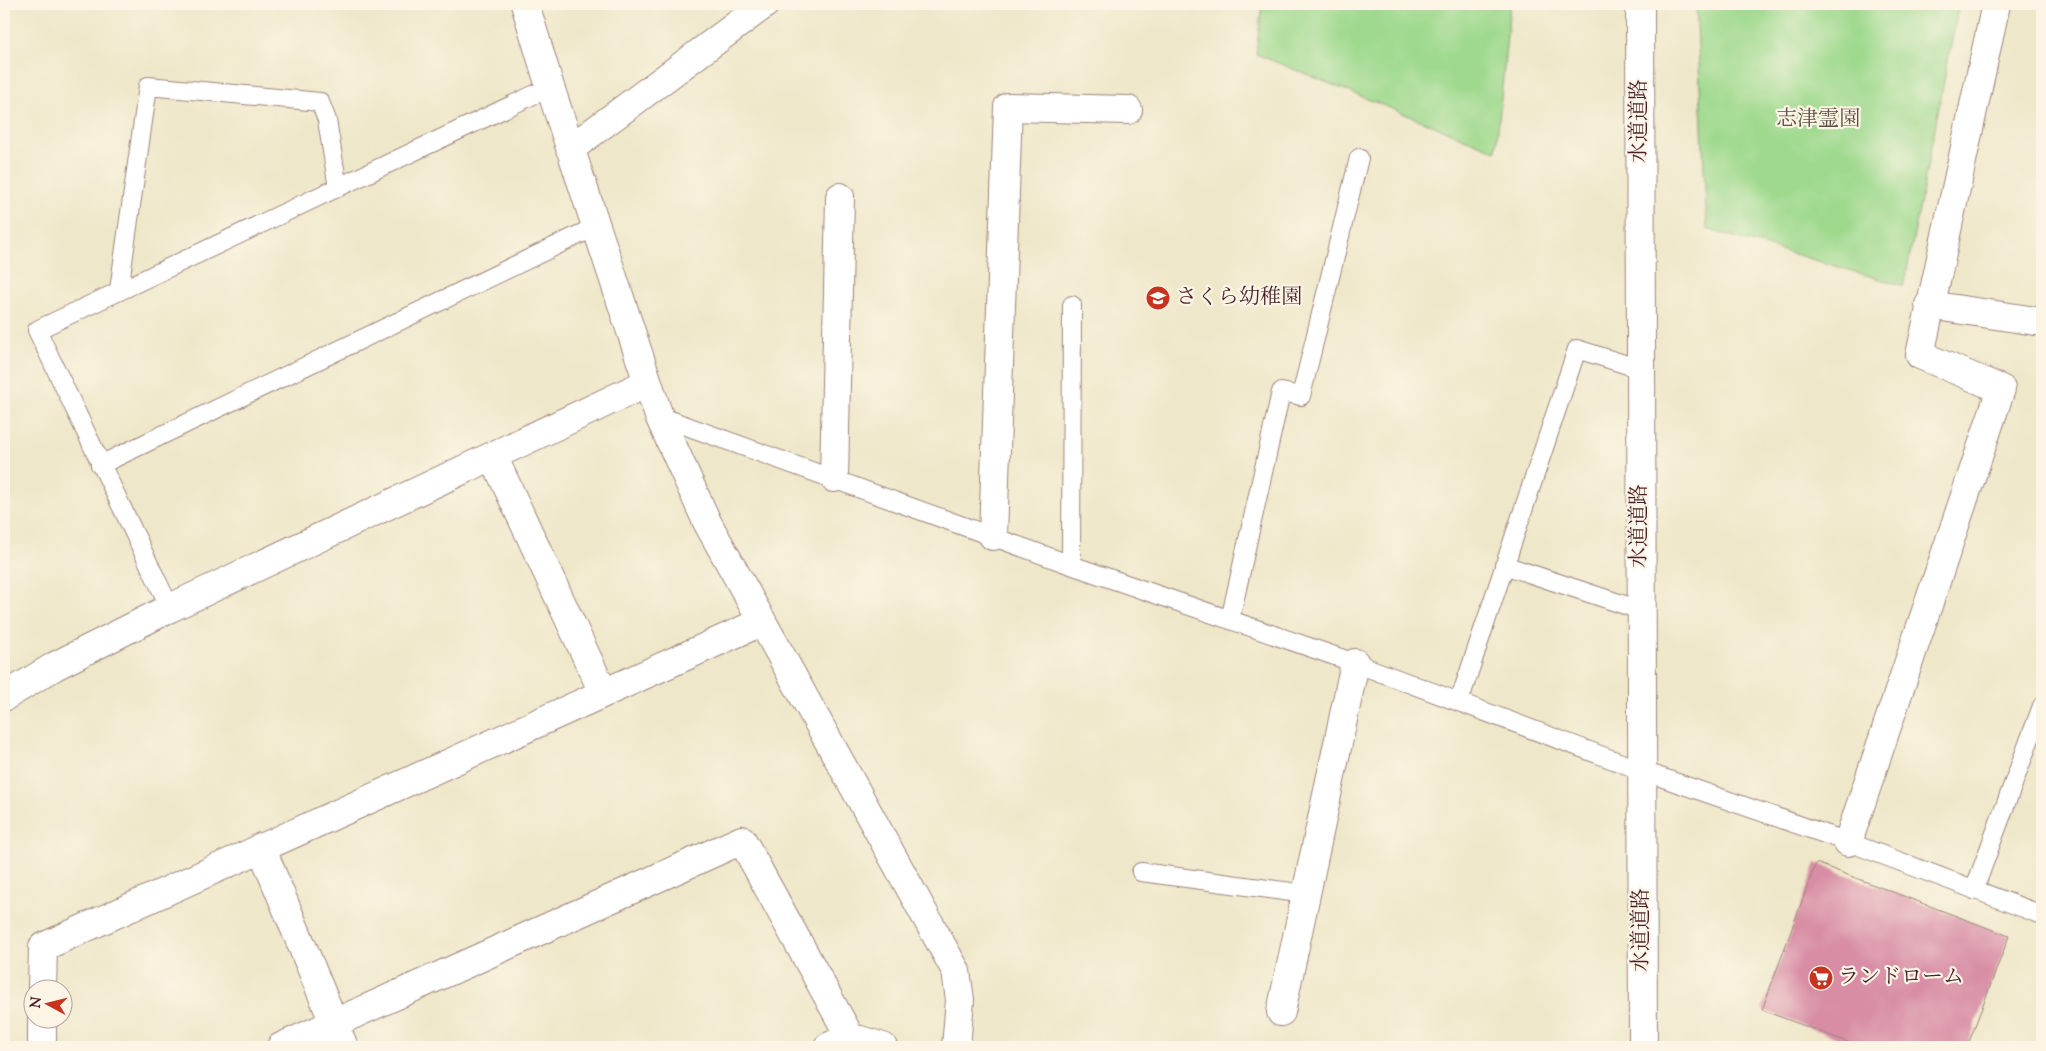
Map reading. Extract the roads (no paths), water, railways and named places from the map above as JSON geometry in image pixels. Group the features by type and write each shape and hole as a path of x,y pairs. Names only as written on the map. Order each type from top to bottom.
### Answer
{"street":[{"path":"525,4 550,88 659,416 707,522 956,971 960,1000 956,1047"},
{"path":"570,149 765,4"},
{"name":"水道道路","path":"1640,4 1640,770 1643,1047"},
{"path":"1848,842 2001,389 1920,355 1929,305 1996,4"},
{"path":"994,536 1008,107 1128,110"},
{"path":"834,478 840,197"},
{"path":"1929,305 2042,322"},
{"path":"4,697 55,666 170,608 647,383"},
{"path":"493,456 603,692"},
{"path":"42,978 43,948 261,847 761,622"},
{"path":"1281,1012 1355,663"},
{"path":"281,1047 339,1035 742,840 859,1044"},
{"path":"261,847 339,1035"},
{"path":"42,1028 42,1047"}],"lane":[{"path":"119,290 148,86 320,102 328,120 338,188"},
{"path":"170,608 37,330 550,88"},
{"path":"1230,620 1281,392 1300,396 1359,158"},
{"path":"100,465 597,226"},
{"path":"1071,565 1072,305"},
{"path":"1459,702 1576,349 1640,369"},
{"path":"659,416 1071,565 1355,663 1640,770 1848,842 2042,915"},
{"path":"1504,565 1640,610"},
{"path":"1974,890 2037,739 2042,706"},
{"path":"1141,872 1306,894"}],"place":[{"name":"さくら幼稚園","path":"1158,298"},
{"name":"ランドローム","path":"1821,978"}],"park label":[{"name":"志津霊園","path":"1818,120"}]}
